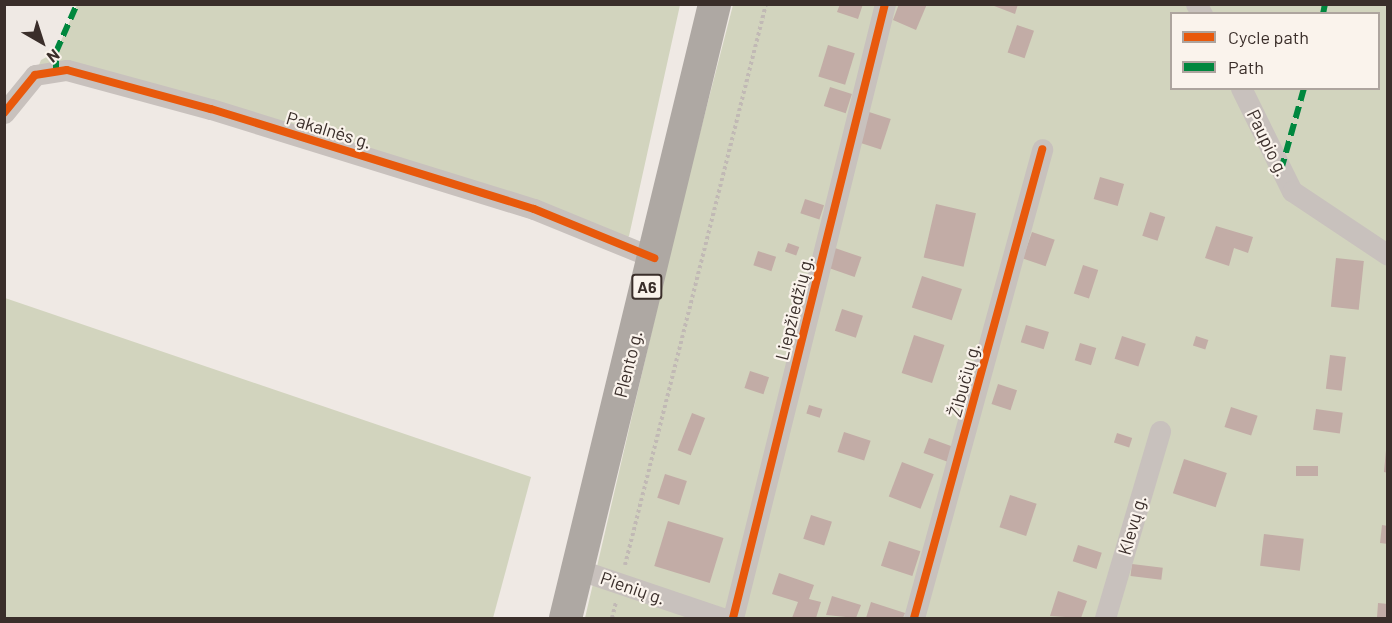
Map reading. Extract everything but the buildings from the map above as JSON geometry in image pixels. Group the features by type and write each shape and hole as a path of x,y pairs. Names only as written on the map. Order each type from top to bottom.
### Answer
{"highway":[{"name":"Plento g.","path":"565,618 714,4"}],"street":[{"name":"Liepžiedžių g.","path":"733,618 885,4"},
{"name":"Pakalnės g.","path":"4,113 35,75 67,70 211,109 534,209 654,258"},
{"name":"Paupio g.","path":"1242,90 1292,191 1388,255"},
{"name":"Žibučių g.","path":"914,618 1042,149"},
{"name":"Klevų g.","path":"1105,618 1160,431"},
{"name":"Pienių g.","path":"577,569 722,618"}],"path":[{"path":"612,618 766,4"}],"green space":[{"path":"77,5 680,5 629,236 619,247 67,70 35,75 41,60 56,52"},
{"path":"733,5 1387,5 1387,618 585,618 680,210"},
{"path":"5,298 531,477 493,618 5,618"}],"marked path":[{"path":"56,72 56,52 77,4"},
{"path":"1323,12 1325,4"},
{"path":"1281,170 1303,90"}],"cycle path":[{"path":"733,618 885,4"},
{"path":"4,113 35,75 67,70 211,109 534,209 654,258"},
{"path":"914,618 1042,149"}]}
